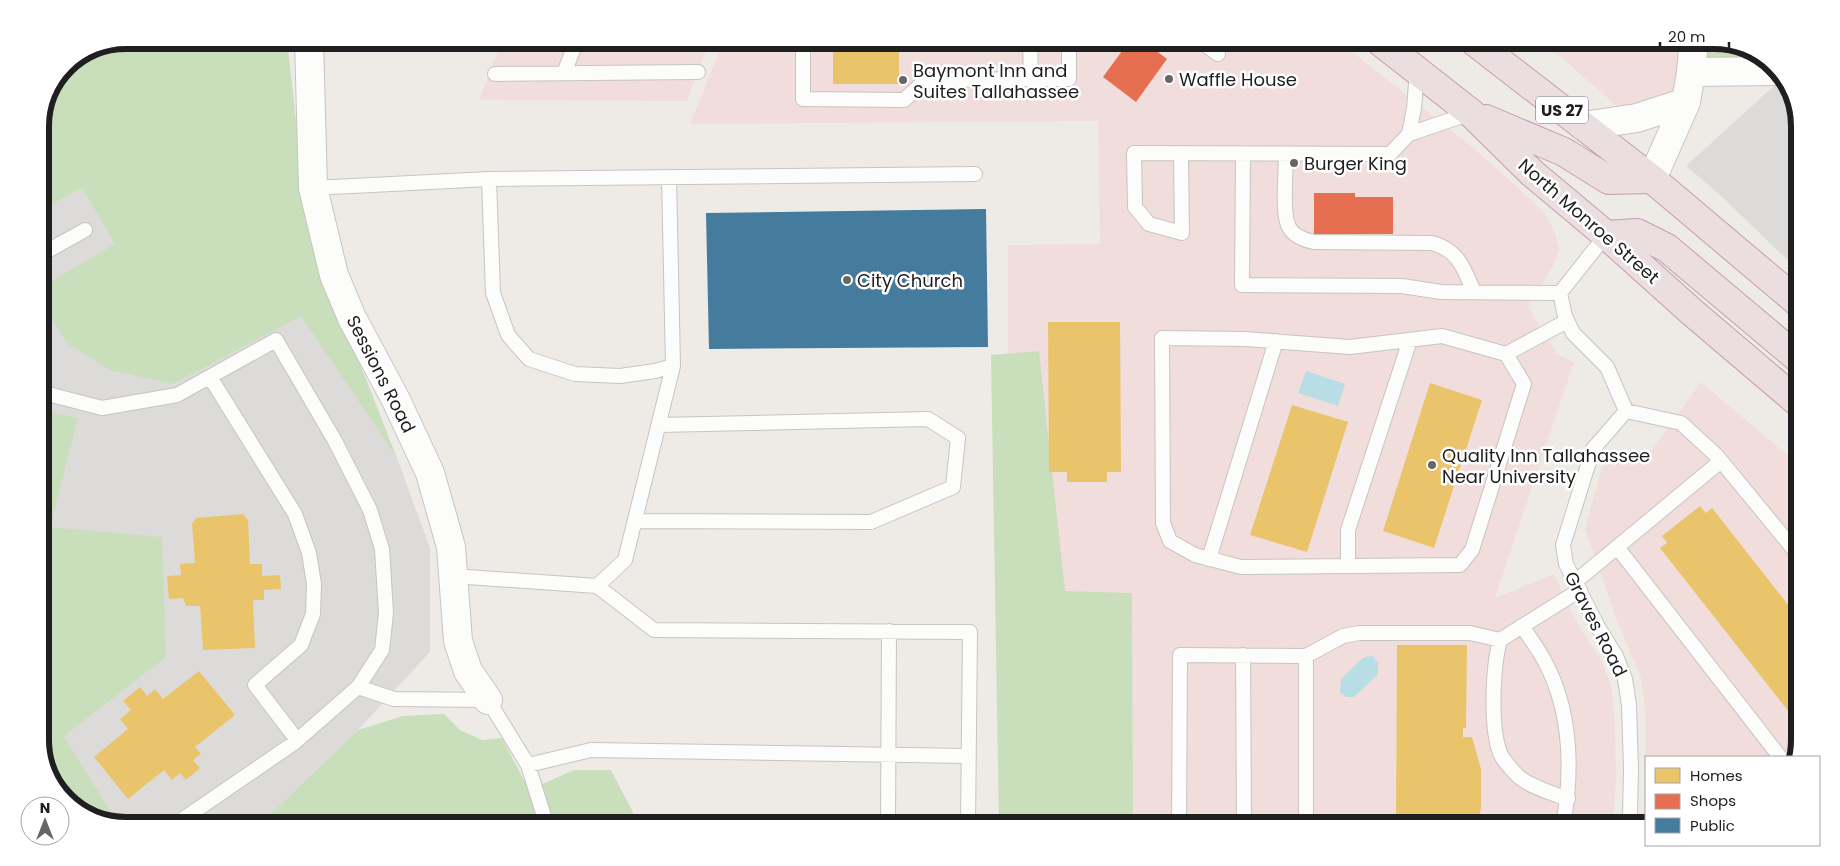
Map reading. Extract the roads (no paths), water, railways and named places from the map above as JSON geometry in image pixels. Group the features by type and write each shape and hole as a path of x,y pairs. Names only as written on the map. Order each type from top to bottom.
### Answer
{"highway":[{"name":"North Monroe Street","path":"1390,49 1471,113 1532,173 1791,396"},
{"name":"US 27","path":"1484,49 1652,180 1791,296"},
{"path":"1471,113 1564,152 1609,180 1652,180"},
{"path":"1606,236 1637,233 1666,248 1791,352"}],"street":[{"name":"Sessions Road","path":"309,49 313,188 334,275 352,318 395,398 430,473 451,547 458,642 468,671 488,700"},
{"path":"1652,180 1686,102 1692,72 1693,49"},
{"path":"1692,72 1769,71"},
{"path":"1583,126 1637,118 1686,102"}],"lane":[{"path":"564,73 574,49"},
{"path":"803,49 803,99 904,100 926,80 1070,79 1069,49"},
{"path":"1030,49 1031,79"},
{"path":"1211,49 1218,54"},
{"path":"1181,153 1182,233 1149,224 1135,207 1134,153 1181,153 1243,154 1390,154 1408,134 1414,108 1418,71"},
{"path":"495,74 698,72"},
{"path":"1408,134 1471,113"},
{"path":"1243,154 1242,284 1402,286 1441,292 1560,293"},
{"path":"1286,154 1286,215 1288,227 1295,234 1304,240 1314,242 1432,243 1445,246 1455,255 1474,292"},
{"path":"313,188 489,179 975,174"},
{"path":"597,586 625,560 673,366 669,177"},
{"path":"489,179 493,293 508,335 528,359 575,374 620,376 673,366"},
{"path":"49,250 85,230"},
{"path":"1560,293 1606,236"},
{"path":"1560,293 1572,333 1607,367 1626,411 1681,423 1721,461 1791,546"},
{"path":"1506,354 1567,321"},
{"path":"1442,336 1506,354 1524,384 1472,550 1460,565 1241,567 1195,555 1170,541 1164,523 1162,338 1245,339 1350,347 1442,336"},
{"path":"49,394 102,408 176,394 276,340 335,441 370,510 382,550 386,613 382,650 358,687 297,740 186,817"},
{"path":"1348,566 1348,530 1410,340"},
{"path":"1209,559 1276,341"},
{"path":"210,376 295,514 309,553 314,584 313,614 310,622 301,644 255,685 297,740"},
{"name":"Graves Road","path":"1626,411 1594,449 1563,545 1566,564 1598,627 1616,656 1625,679 1629,705 1631,769 1630,817"},
{"path":"635,521 871,522 953,487 958,438 928,420 659,425"},
{"path":"1180,817 1180,655 1306,656 1343,636 1359,633 1470,633 1500,640 1577,586 1617,547 1721,461"},
{"path":"1617,547 1779,756"},
{"path":"453,576 597,586 654,630 970,632 968,817"},
{"path":"1522,626 1543,659 1558,693 1568,732 1570,759 1565,817"},
{"path":"888,817 889,631"},
{"path":"1500,640 1494,673 1495,731 1502,756 1519,776 1534,786 1568,800"},
{"path":"1243,655 1244,817"},
{"path":"1306,656 1306,817"},
{"path":"358,687 394,699 488,700 528,765 544,817"},
{"path":"528,765 591,750 969,756"}],"water":[{"path":"1306,371 1345,384 1338,406 1298,393"},
{"path":"1373,656 1378,663 1378,674 1354,697 1346,697 1340,692 1341,679 1364,657"}],"place":[{"name":"Waffle House","path":"1169,79"},
{"name":"Baymont Inn and Suites Tallahassee","path":"903,80"},
{"name":"Burger King","path":"1294,163"},
{"name":"City Church","path":"847,280"},
{"name":"Quality Inn Tallahassee Near University","path":"1432,465"}]}
